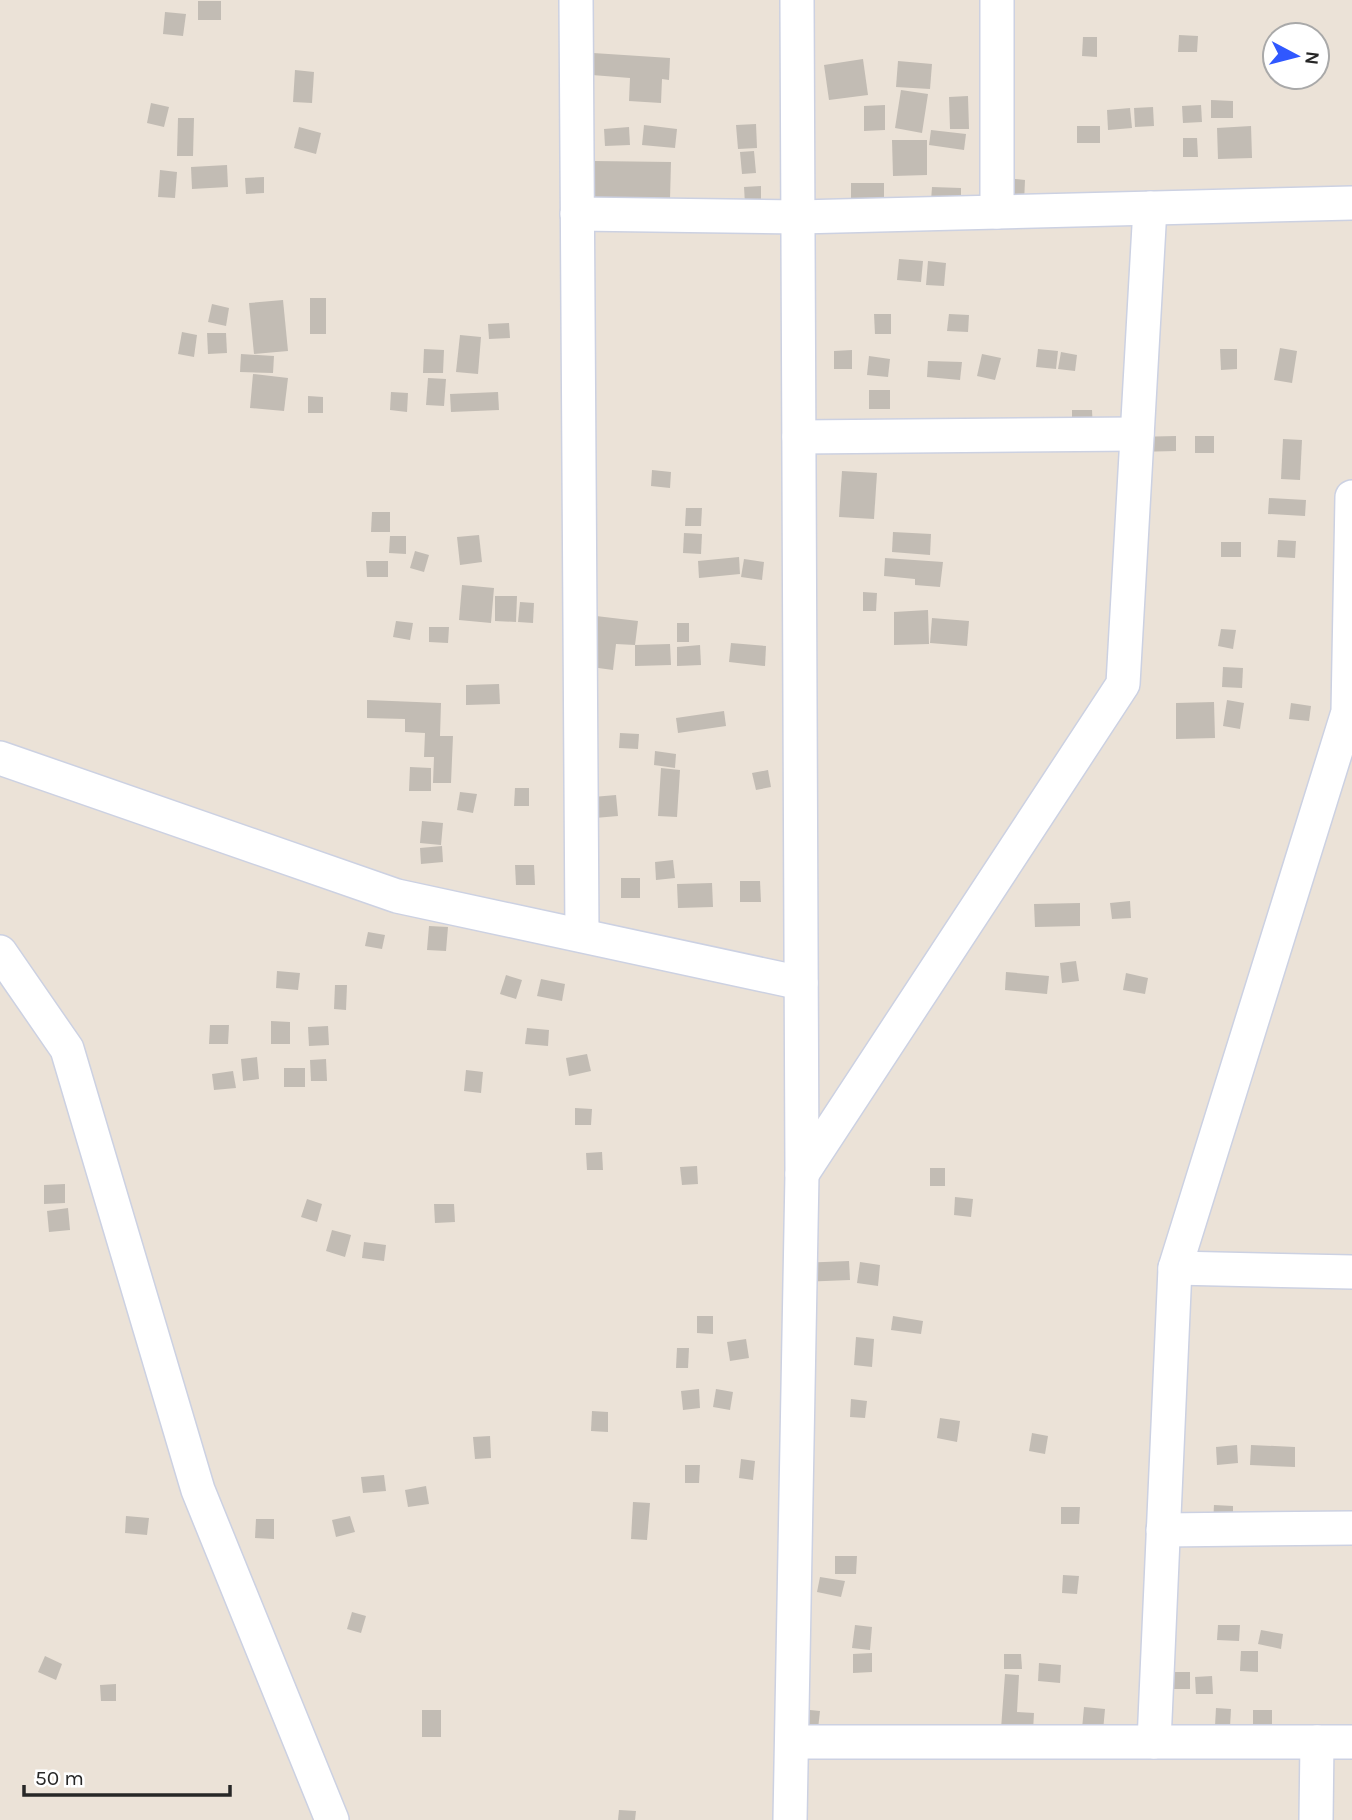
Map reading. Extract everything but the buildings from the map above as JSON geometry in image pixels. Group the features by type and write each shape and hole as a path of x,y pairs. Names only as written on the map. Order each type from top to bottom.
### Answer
{"street":[{"path":"576,0 582,936"},
{"path":"790,1820 802,1174 797,0"},
{"path":"997,0 997,212"},
{"path":"577,214 799,217 1352,203"},
{"path":"802,1174 1123,684 1150,208"},
{"path":"799,437 1137,433"},
{"path":"1154,1742 1175,1268 1348,712 1352,497"},
{"path":"0,758 397,896 801,983"},
{"path":"0,952 67,1049 198,1490 332,1820"},
{"path":"1175,1268 1352,1272"},
{"path":"1164,1530 1352,1528"},
{"path":"792,1742 1352,1742"},
{"path":"1316,1820 1317,1742"}]}
